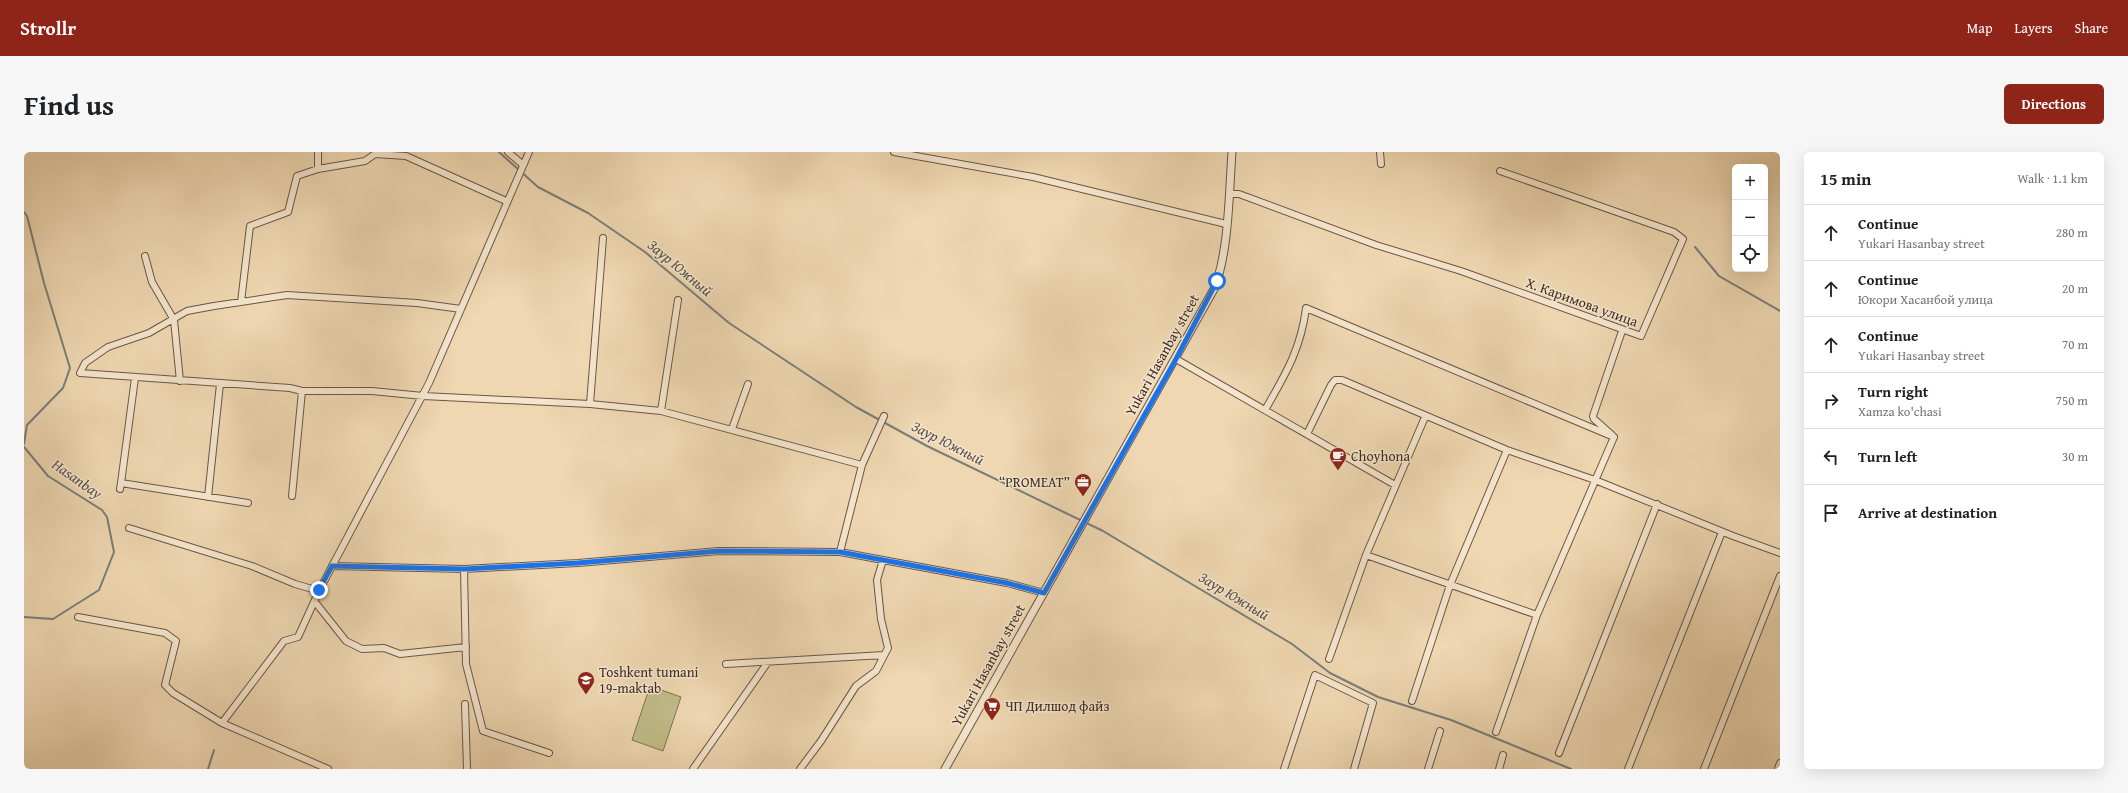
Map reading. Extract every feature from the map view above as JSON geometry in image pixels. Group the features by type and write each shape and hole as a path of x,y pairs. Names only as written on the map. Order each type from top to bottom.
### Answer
{"street":[{"path":"318,152 318,169"},
{"path":"508,152 522,164"},
{"path":"222,723 284,641 298,637 315,602 319,590 423,396 522,164 529,152"},
{"path":"894,152 1033,177 1226,224"},
{"name":"Yukari Hasanbay street","path":"945,769 1210,296 1218,278 1223,258 1232,152"},
{"path":"1380,152 1381,164"},
{"path":"241,302 250,226 288,212 297,176 318,169 365,161 375,153 406,156 506,201"},
{"name":"Х. Каримова улица","path":"1229,194 1239,194 1376,245 1461,271 1641,336 1683,239 1674,232 1500,172"},
{"path":"590,404 603,238"},
{"path":"145,256 152,282 174,320 180,381"},
{"path":"461,309 417,303 310,295 287,295 187,311 148,334 108,347 85,363 80,373 290,388 302,391 372,391 423,396 590,404 661,411 862,465"},
{"path":"661,411 678,300"},
{"path":"1265,410 1294,358 1303,332 1306,308 1614,437"},
{"path":"1614,437 1594,419 1593,411 1622,330"},
{"path":"1176,359 1394,485"},
{"path":"135,378 121,486 248,503"},
{"path":"1307,434 1335,380 1342,380 1425,417 1507,450 1595,480 1722,532 1780,552"},
{"path":"208,497 220,384"},
{"path":"732,429 748,384"},
{"path":"292,496 302,391"},
{"path":"840,552 862,465 884,416"},
{"path":"1329,660 1366,555 1394,485 1425,417"},
{"path":"1588,426 1594,419"},
{"path":"1496,732 1537,615 1614,437"},
{"path":"1412,701 1450,585 1507,450"},
{"path":"1559,753 1656,504"},
{"path":"129,528 252,566 295,584 319,590"},
{"path":"1628,769 1722,532"},
{"path":"332,566 464,569 578,563 719,551 840,552 1007,583 1044,593"},
{"path":"1366,555 1537,615"},
{"path":"800,769 821,741 856,686 876,671 888,648 881,619 877,580 883,560"},
{"path":"464,569 466,664 483,731 549,753"},
{"path":"1704,769 1780,576"},
{"path":"315,602 346,641 362,649 384,648 400,654 466,647"},
{"path":"78,617 164,633 176,641 166,685 173,693 222,723 328,769"},
{"path":"726,664 884,655"},
{"path":"693,769 768,662"},
{"path":"1284,769 1316,675 1373,702 1354,769"},
{"path":"465,704 467,769"},
{"path":"1428,769 1440,731"},
{"path":"1499,769 1503,755"},
{"path":"1778,769 1780,763"}],"shaded area":[{"path":"650,686 681,697 663,751 632,740"}],"waterway":[{"name":"Заур Южный","path":"499,152 538,187 588,213 645,252 729,323 856,407 927,446 1103,531 1292,644 1330,673 1378,697 1451,720 1571,769"},
{"name":"Hasanbay","path":"24,212 27,216 44,283 70,368 63,388 27,425 24,444"},
{"path":"1695,247 1719,276 1780,311"},
{"name":"Hasanbay","path":"24,447 48,476 102,510 107,517 114,552 99,590 53,619 24,617"},
{"path":"208,769 214,750"}],"place":[{"name":"Choyhona","path":"1338,471"},
{"name":"“PROMEAT”","path":"1083,497"},
{"name":"Toshkent tumani 19-maktab","path":"586,695"},
{"name":"ЧП Дилшод файз","path":"992,721"}],"route":[{"path":"319,590 332,566 464,569 578,563 719,551 840,552 1007,583 1044,593 1176,359 1217,281"}]}
